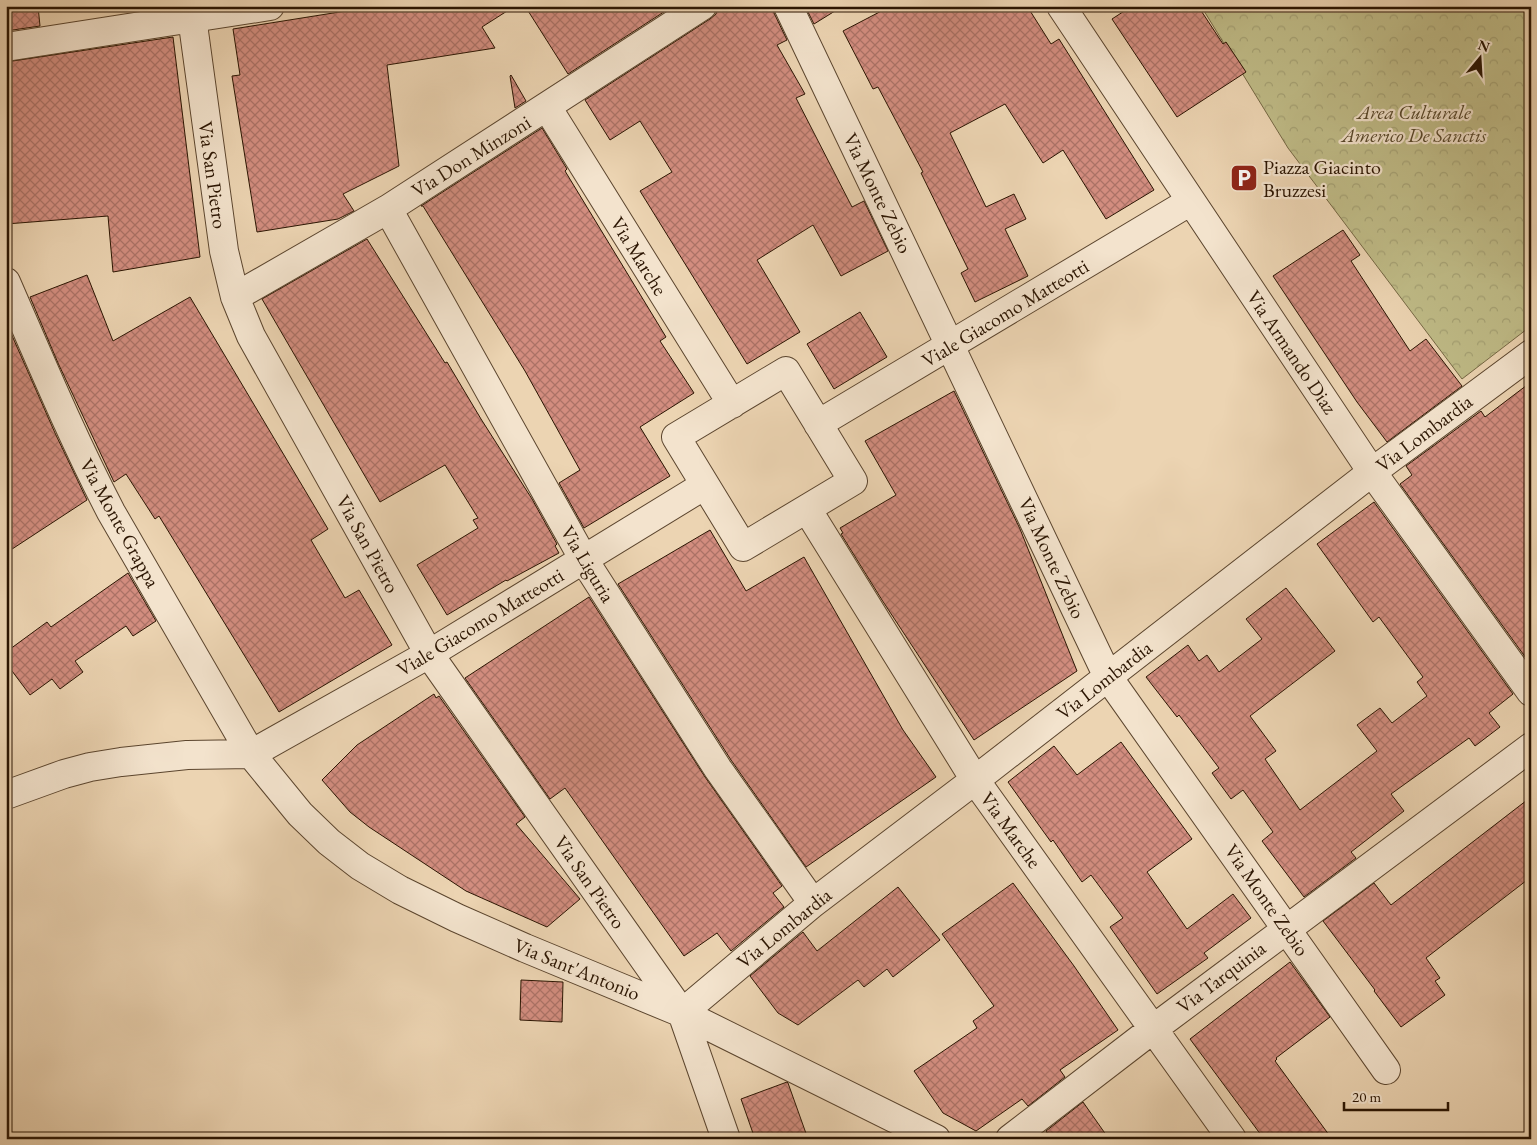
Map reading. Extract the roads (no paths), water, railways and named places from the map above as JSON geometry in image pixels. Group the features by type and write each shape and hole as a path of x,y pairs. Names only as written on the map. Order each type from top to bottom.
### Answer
{"street":[{"path":"6,47 270,6"},
{"name":"Via Don Minzoni","path":"235,297 388,209 702,6"},
{"name":"Via Monte Zebio","path":"788,6 1108,677 1386,1070"},
{"name":"Via Armando Diaz","path":"1061,6 1372,472 1531,692"},
{"name":"Via San Pietro","path":"192,18 221,232 235,297 258,348 429,654 682,1012"},
{"name":"Via Marche","path":"548,107 732,404"},
{"name":"Viale Giacomo Matteotti","path":"818,424 1191,201"},
{"name":"Via Liguria","path":"388,209 584,560 718,769 813,903"},
{"name":"Via Monte Grappa","path":"6,282 91,474 132,549 252,754"},
{"name":"Via Lombardia","path":"682,1012 813,903 976,780 1372,472 1531,354"},
{"path":"786,371 818,424 853,481 743,547 676,437 786,371"},
{"name":"Viale Giacomo Matteotti","path":"252,754 429,654 706,485"},
{"name":"Via Marche","path":"807,509 976,780 1232,1139"},
{"name":"Via Tarquinia","path":"1010,1139 1287,928 1531,747"},
{"path":"6,795 64,774 113,763 187,755 252,754"},
{"name":"Via Sant'Antonio","path":"252,754 287,799 315,829 360,866 387,882 439,910 492,934 682,1012 936,1139"},
{"path":"682,1012 726,1139"}],"place":[{"name":"Piazza Giacinto Bruzzesi","path":"1244,178"}],"park label":[{"name":"Area Culturale Americo De Sanctis","path":"1414,124"}]}
